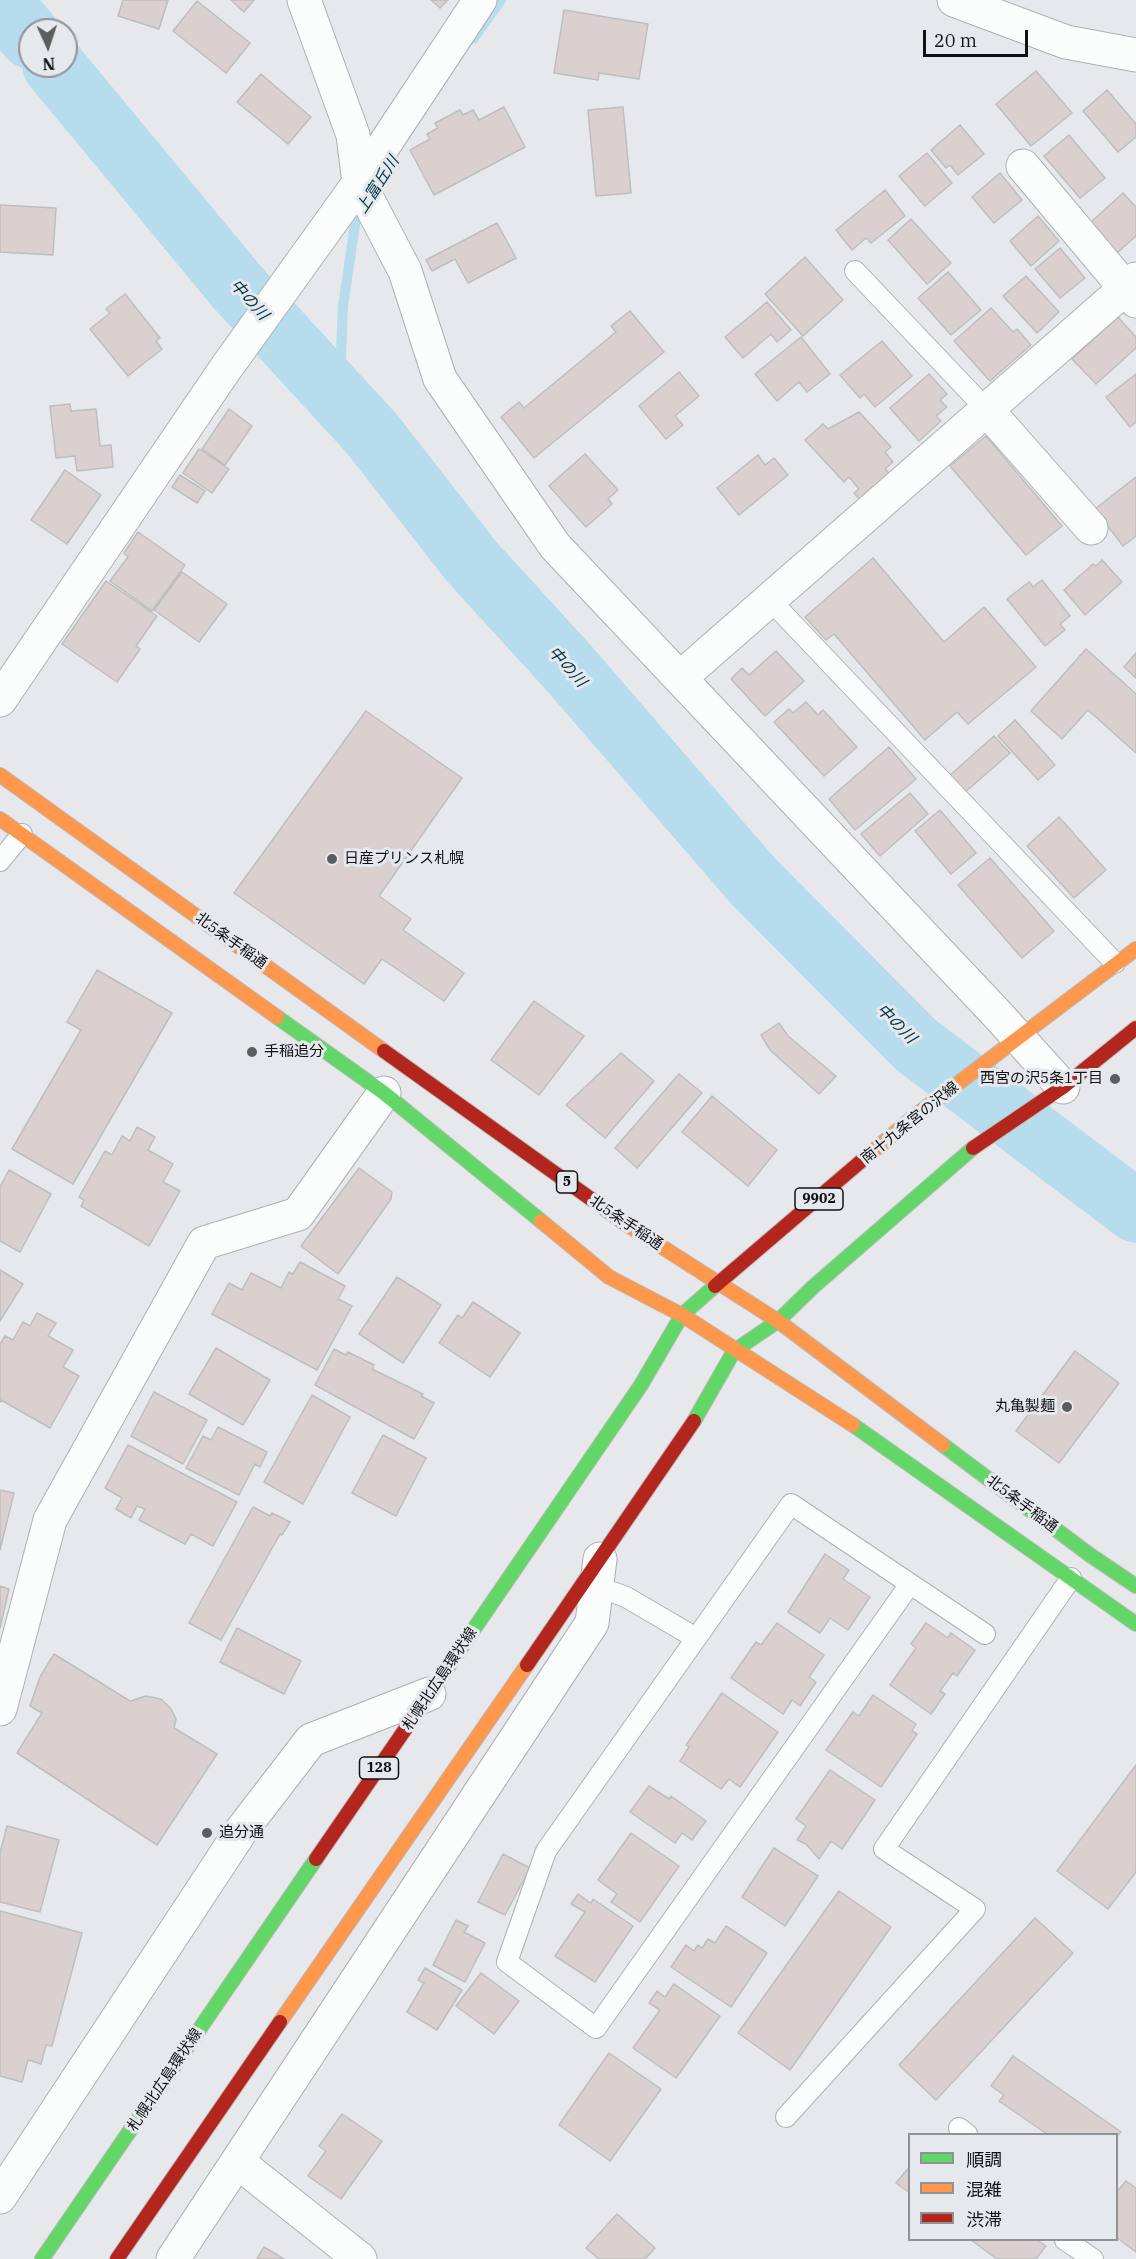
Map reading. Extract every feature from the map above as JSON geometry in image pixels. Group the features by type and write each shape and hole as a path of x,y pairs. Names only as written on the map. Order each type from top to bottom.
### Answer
{"main road":[{"name":"北5条手稲通","path":"0,775 640,1234 778,1322 1090,1555 1136,1586"},
{"name":"北5条手稲通","path":"0,819 384,1093 609,1277 682,1316 734,1351 824,1405 1136,1624"},
{"name":"南十九条宮の沢線","path":"720,1283 916,1115 1136,949"},
{"path":"117,2259 598,1573 696,1419 734,1351 778,1322 813,1287 963,1155 1062,1088 1136,1029"},
{"name":"札幌北広島環状線","path":"42,2259 641,1385 682,1316 720,1283"}],"street":[{"path":"304,0 353,135 359,183 405,272 440,379 555,546 1018,1038 1062,1088"},
{"path":"0,700 225,368 359,183 480,0"},
{"path":"954,0 1066,42 1136,55"},
{"path":"680,678 987,410 1133,289 1023,166"},
{"path":"987,410 1091,528"},
{"path":"2,1691 50,1520 204,1243 298,1214 384,1093"},
{"path":"173,2259 239,2163 592,1623 598,1573"},
{"path":"0,2197 241,1831 311,1740 429,1694"},
{"path":"239,2163 360,2259"}],"lane":[{"path":"855,271 987,410"},
{"path":"770,600 1115,963"},
{"path":"0,861 22,834"},
{"path":"910,1584 596,2028 507,1962 546,1851 791,1504 985,1634"},
{"path":"598,1573 626,1597 696,1638"},
{"path":"786,2117 975,1909 884,1849 1071,1578"},
{"path":"1066,2241 1093,2259"}],"building":[{"path":"123,0 168,0 159,29 118,16"},
{"path":"231,0 254,0 244,12"},
{"path":"431,0 448,0 440,8"},
{"path":"197,1 250,43 226,73 173,31"},
{"path":"564,10 648,24 639,79 599,73 598,80 554,73"},
{"path":"1036,71 1072,113 1031,146 996,104"},
{"path":"261,74 311,117 288,144 237,102"},
{"path":"1107,90 1136,124 1136,137 1118,152 1083,111"},
{"path":"504,107 525,147 434,195 410,150 430,139 427,134 438,128 435,123 460,110 463,115 473,110 479,120"},
{"path":"623,107 631,193 596,196 588,110"},
{"path":"960,125 984,154 958,175 950,165 946,168 931,150"},
{"path":"1069,135 1105,178 1080,198 1044,156"},
{"path":"927,153 952,183 925,206 899,176"},
{"path":"1000,173 1022,200 994,223 972,197"},
{"path":"885,190 905,216 871,243 866,238 852,250 836,230"},
{"path":"1123,193 1136,207 1136,236 1117,253 1090,223"},
{"path":"0,205 56,208 53,255 0,252"},
{"path":"1038,216 1059,241 1031,266 1010,241"},
{"path":"911,219 951,263 927,284 888,240"},
{"path":"497,223 516,258 468,283 455,259 432,271 426,260"},
{"path":"1060,248 1085,278 1060,298 1035,269"},
{"path":"805,257 843,300 803,336 765,294"},
{"path":"948,272 981,310 951,335 918,298"},
{"path":"1026,276 1059,312 1037,333 1003,296"},
{"path":"125,294 160,338 156,341 162,349 128,376 90,329 110,313 106,309"},
{"path":"767,302 791,330 777,342 771,334 743,358 725,337"},
{"path":"991,308 1013,332 1017,329 1031,345 990,381 954,341"},
{"path":"630,311 664,352 534,458 501,417 519,402 524,408 616,332 611,326"},
{"path":"1118,317 1136,337 1136,348 1096,384 1072,359"},
{"path":"801,337 830,374 807,392 799,382 777,401 755,374"},
{"path":"882,341 912,376 875,407 864,394 860,398 840,375"},
{"path":"679,372 699,396 675,416 683,425 666,439 639,406"},
{"path":"929,374 947,394 940,400 947,407 936,416 941,421 919,441 890,408"},
{"path":"1136,374 1136,422 1130,427 1106,397"},
{"path":"70,404 71,411 96,409 100,446 111,445 113,467 77,471 75,456 56,458 50,406"},
{"path":"229,409 252,426 225,465 202,449"},
{"path":"859,412 891,447 885,452 893,462 885,469 892,476 862,502 854,493 859,489 849,477 844,482 805,440 823,424 828,429"},
{"path":"986,436 1062,526 1026,555 950,466"},
{"path":"199,449 229,469 212,493 183,473"},
{"path":"585,454 618,490 608,499 612,504 586,527 549,486"},
{"path":"758,455 765,465 774,458 788,475 739,515 717,488"},
{"path":"65,470 101,495 67,544 31,520"},
{"path":"180,475 205,491 197,503 172,487"},
{"path":"1136,477 1136,536 1123,546 1095,509"},
{"path":"138,532 185,565 152,611 110,581 128,557 124,553"},
{"path":"873,558 944,642 984,607 1036,667 968,724 957,712 925,740 834,634 826,640 805,617"},
{"path":"1102,560 1122,582 1085,615 1064,590 1093,564 1096,566"},
{"path":"182,572 227,604 199,642 154,610"},
{"path":"1042,580 1070,616 1060,624 1065,630 1045,646 1007,599 1029,582 1033,587"},
{"path":"106,581 157,616 136,646 140,649 117,682 62,644"},
{"path":"1086,649 1136,694 1136,753 1088,710 1062,739 1031,711"},
{"path":"776,651 804,681 765,716 731,679 742,668 749,675"},
{"path":"1136,653 1136,678 1124,667"},
{"path":"806,702 818,715 823,710 857,747 824,776 774,722 789,709 793,713"},
{"name":"日産プリンス札幌","path":"366,711 462,778 379,896 411,919 403,930 464,973 444,1001 382,959 364,984 234,893"},
{"path":"1015,720 1055,765 1038,780 998,736"},
{"path":"994,736 1010,753 963,794 948,777"},
{"path":"889,747 916,779 855,830 829,799"},
{"path":"910,793 928,814 880,856 861,834"},
{"path":"940,810 976,853 951,874 915,831"},
{"path":"1059,817 1106,870 1074,898 1027,846"},
{"path":"990,858 1054,931 1022,958 958,885"},
{"path":"97,970 172,1013 73,1184 12,1149 81,1030 67,1022"},
{"path":"534,1001 584,1036 539,1095 491,1060"},
{"path":"779,1023 788,1036 836,1076 819,1094 770,1050 761,1035"},
{"path":"621,1053 654,1081 605,1138 566,1105"},
{"path":"679,1074 702,1093 637,1168 615,1148"},
{"path":"712,1096 777,1150 748,1186 682,1132"},
{"path":"137,1127 155,1137 148,1150 173,1164 163,1182 180,1191 149,1246 81,1206 84,1200 79,1197 105,1151 112,1155 122,1136 130,1141"},
{"path":"359,1168 392,1192 391,1199 338,1274 301,1246"},
{"path":"9,1170 51,1194 20,1252 0,1241 0,1187"},
{"path":"300,1262 345,1286 338,1299 352,1306 317,1370 212,1314 229,1283 242,1290 251,1273 281,1288 289,1272 293,1274"},
{"path":"0,1270 23,1284 0,1321"},
{"path":"397,1277 441,1305 403,1363 359,1334"},
{"path":"473,1302 520,1333 490,1377 439,1343 458,1315 462,1318"},
{"path":"37,1313 56,1323 48,1336 73,1350 63,1367 79,1376 50,1428 1,1400 0,1402 0,1344 5,1336 13,1340 23,1322 30,1326"},
{"path":"216,1348 270,1380 243,1425 189,1394"},
{"path":"334,1349 346,1355 348,1352 374,1365 372,1369 423,1394 421,1396 434,1403 414,1439 315,1385"},
{"name":"丸亀製麺","path":"1075,1351 1119,1383 1059,1463 1016,1431"},
{"path":"154,1392 207,1420 183,1464 131,1436"},
{"path":"312,1395 350,1417 303,1504 264,1482"},
{"path":"218,1427 267,1452 260,1467 255,1464 239,1495 186,1468 203,1436 211,1440"},
{"path":"383,1435 426,1458 396,1516 352,1493"},
{"path":"128,1445 237,1502 213,1546 191,1534 185,1544 139,1520 145,1509 137,1506 131,1518 116,1509 122,1498 105,1488"},
{"path":"0,1490 14,1493 0,1550"},
{"path":"253,1507 270,1516 272,1513 290,1522 282,1535 280,1534 221,1640 189,1623"},
{"path":"825,1554 849,1570 843,1579 870,1597 848,1630 830,1618 820,1633 788,1612"},
{"path":"0,1586 9,1589 0,1628"},
{"path":"777,1623 824,1655 809,1677 816,1682 800,1706 792,1700 783,1714 731,1678 756,1642 761,1645"},
{"path":"926,1623 948,1638 951,1633 975,1650 957,1676 953,1673 940,1691 945,1694 931,1714 890,1685 916,1648 911,1644"},
{"path":"237,1628 301,1661 284,1694 220,1662"},
{"path":"54,1654 130,1701 146,1696 161,1699 171,1709 176,1719 174,1728 217,1754 157,1845 17,1753 42,1713 30,1706 40,1677"},
{"path":"722,1693 778,1732 740,1787 729,1779 721,1789 680,1761 689,1747 686,1745"},
{"path":"873,1695 916,1724 912,1731 917,1734 881,1787 826,1750 853,1712 859,1716"},
{"path":"1136,1765 1136,1872 1108,1909 1057,1871"},
{"path":"830,1770 875,1800 842,1849 831,1841 819,1859 806,1844 797,1840 806,1826 796,1819"},
{"path":"649,1786 669,1799 671,1796 706,1821 692,1840 682,1833 675,1843 630,1812"},
{"path":"7,1826 59,1840 40,1912 0,1902 0,1853"},
{"path":"631,1833 679,1866 640,1922 611,1902 617,1894 598,1880"},
{"path":"774,1848 818,1876 785,1926 742,1897"},
{"path":"503,1854 530,1868 505,1915 478,1902"},
{"path":"839,1891 891,1927 790,2070 738,2033"},
{"path":"578,1894 591,1903 593,1899 633,1926 595,1982 555,1956 585,1912 571,1904"},
{"path":"0,1911 82,1933 52,2046 46,2045 41,2064 28,2060 22,2082 0,2076"},
{"path":"1035,1918 1073,1953 936,2100 899,2065"},
{"path":"456,1920 468,1926 464,1932 485,1943 465,1982 433,1965"},
{"path":"726,1926 767,1953 731,2007 671,1967 686,1945 694,1951 698,1945 702,1948 708,1939 715,1943"},
{"path":"425,1968 462,1990 437,2030 407,2012 424,1983 418,1980"},
{"path":"481,1973 519,2001 494,2034 456,2006"},
{"path":"674,1984 720,2016 676,2078 633,2048 660,2010 649,2003 657,1991 665,1997"},
{"path":"609,2053 661,2089 610,2161 559,2125"},
{"path":"1013,2056 1121,2132 1118,2135 1118,2133 1046,2133 999,2101 1004,2095 991,2086"},
{"path":"342,2114 382,2141 341,2199 308,2176 326,2151 319,2146"},
{"path":"908,2168 908,2192 896,2183"},
{"path":"1126,2181 1136,2188 1136,2252 1118,2238 1118,2191"},
{"path":"617,2214 655,2248 645,2259 599,2259 586,2248"},
{"path":"972,2241 1038,2241 1046,2246 1036,2259 997,2259"},
{"path":"264,2247 284,2259 257,2259"}],"waterway":[{"name":"上富丘川","path":"473,39 501,0"},
{"name":"中の川","path":"0,1 18,23"},
{"name":"中の川","path":"64,78 238,288 372,434 472,562 568,667 753,881 916,1045 1136,1211"},
{"name":"上富丘川","path":"339,400 343,306 356,218 364,205"}],"traffic: fast":[{"path":"277,1017 384,1093 541,1221"},
{"path":"694,1421 734,1351 778,1321 813,1287 973,1148"},
{"path":"437,1683 641,1385 682,1315 715,1286"},
{"path":"853,1425 1136,1624"},
{"path":"943,1445 1090,1555 1136,1586"},
{"path":"42,2259 316,1859"}],"traffic: slow":[{"path":"0,775 384,1051"},
{"path":"0,819 277,1017"},
{"path":"866,1157 916,1115 1136,949"},
{"path":"541,1221 609,1277 682,1315 853,1425"},
{"path":"626,1224 778,1321 943,1445"},
{"path":"280,2022 527,1665"}],"traffic: jam":[{"path":"973,1148 1063,1087 1136,1028"},
{"path":"384,1051 626,1224"},
{"path":"715,1286 866,1157"},
{"path":"527,1665 694,1421"},
{"path":"316,1859 437,1683"},
{"path":"117,2259 280,2022"}],"place":[{"name":"日産プリンス札幌","path":"332,859"},
{"name":"手稲追分","path":"252,1052"},
{"name":"西宮の沢5条1丁目","path":"1115,1079"},
{"name":"丸亀製麺","path":"1067,1407"},
{"name":"追分通","path":"207,1833"}]}
